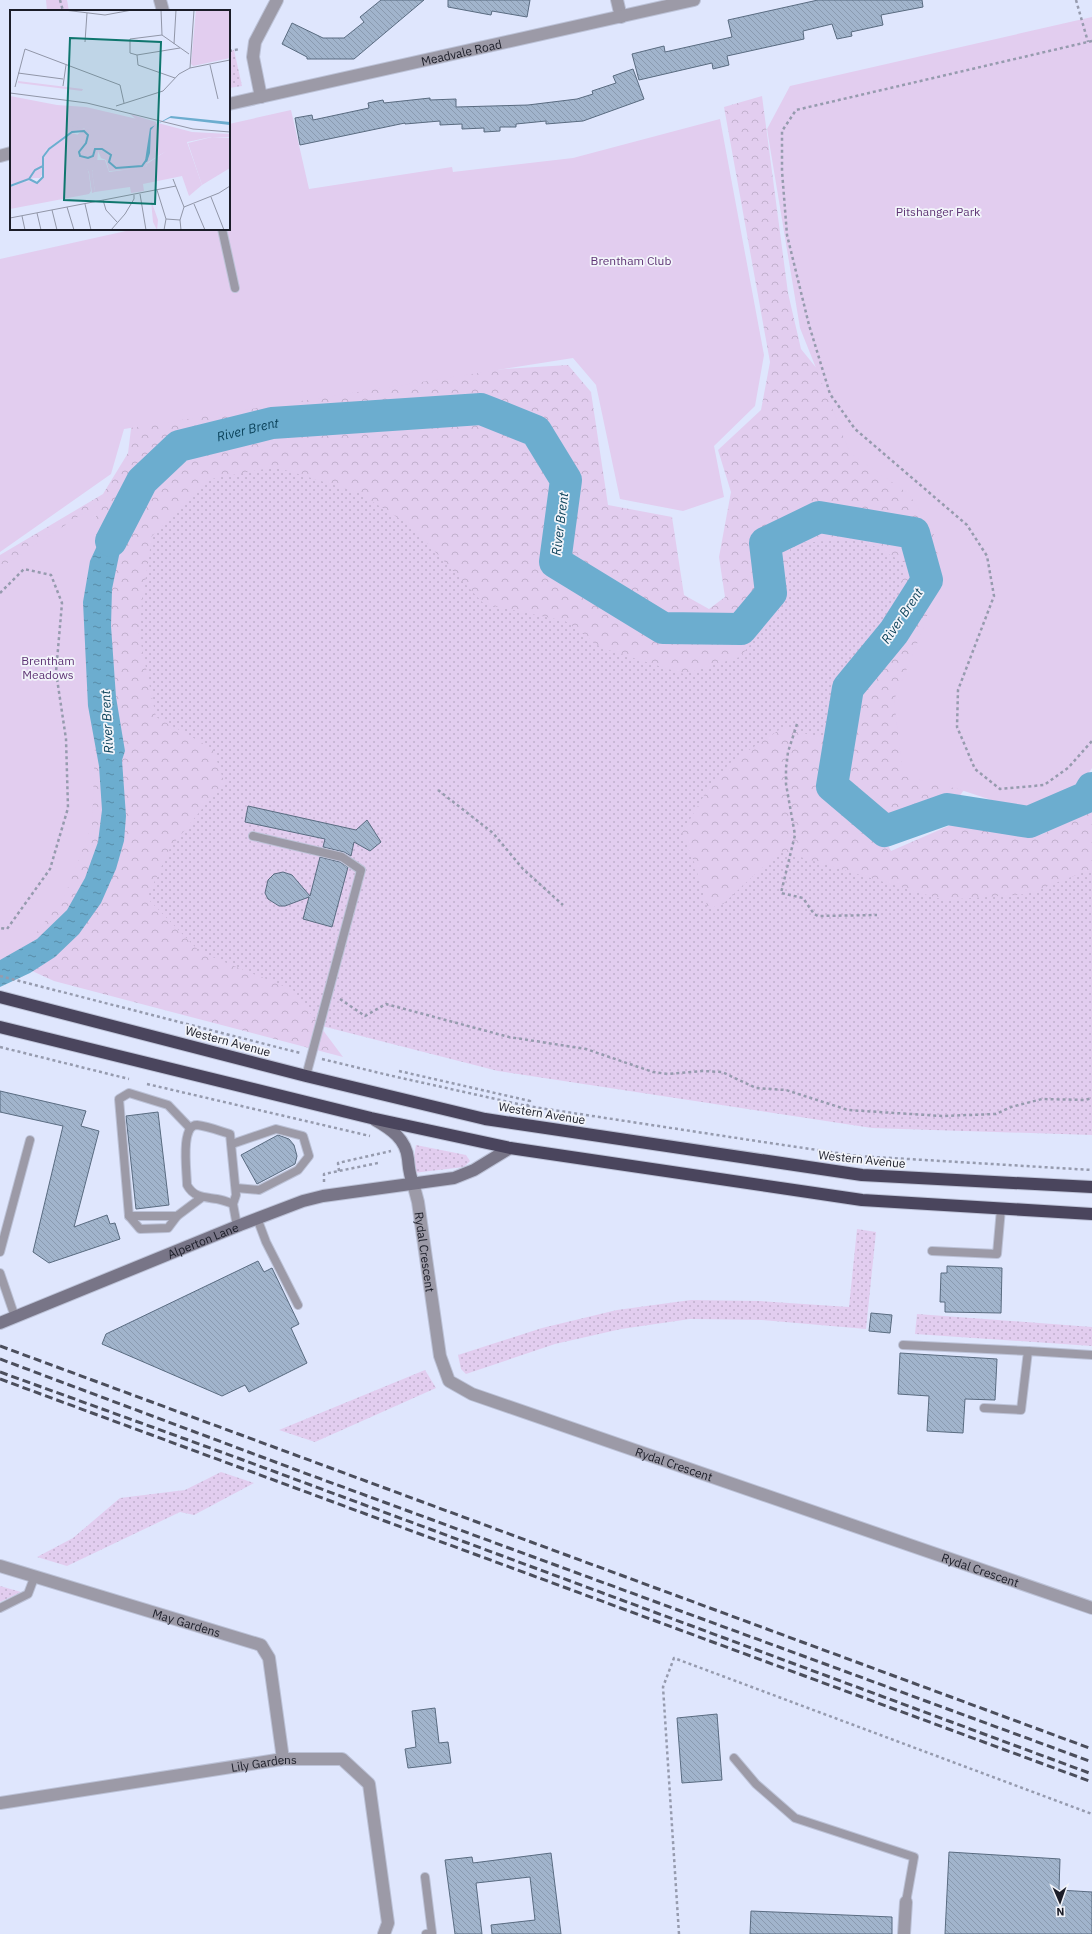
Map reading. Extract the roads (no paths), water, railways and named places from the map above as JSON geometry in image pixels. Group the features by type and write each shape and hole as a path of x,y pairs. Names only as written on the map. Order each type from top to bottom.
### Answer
{"highway":[{"name":"Western Avenue","path":"1,997 306,1076 485,1119 862,1175 1092,1187"},
{"path":"0,1027 371,1118 510,1148 862,1200 1092,1214"}],"main road":[{"path":"371,1118 391,1129 399,1138 406,1150 408,1170 413,1183"},
{"name":"Alperton Lane","path":"0,1323 237,1226 303,1201 323,1196 454,1178 474,1170 510,1148"}],"street":[{"path":"160,0 163,10"},
{"path":"261,97 253,57 255,42 277,0"},
{"path":"617,0 621,17"},
{"name":"Meadvale Road","path":"230,104 694,0"},
{"path":"0,156 10,153"},
{"name":"Rydal Crescent","path":"413,1183 418,1202 440,1356 449,1381 472,1394 1092,1608"},
{"name":"May Gardens","path":"0,1566 34,1578 261,1645 269,1658 283,1759"},
{"name":"Lily Gardens","path":"0,1803 283,1759 342,1759 369,1784 388,1923 384,1934"},
{"path":"904,1934 906,1902"}],"lane":[{"path":"222,230 235,288"},
{"path":"253,836 342,857 361,870 330,992 306,1076"},
{"path":"190,1128 168,1105 129,1093 119,1099 129,1216 140,1229 168,1228 177,1216 201,1198"},
{"path":"233,1204 217,1199 201,1198 190,1191 187,1185 186,1136 190,1128 196,1125 230,1134 236,1188 236,1195 233,1204 237,1226"},
{"path":"232,1144 276,1129 303,1136 309,1156 298,1170 259,1190 236,1188"},
{"path":"1,1248 30,1140"},
{"path":"932,1251 997,1254 1001,1208"},
{"path":"129,1216 177,1216"},
{"path":"257,1218 266,1242 298,1305"},
{"path":"0,1274 15,1317"},
{"path":"903,1345 1092,1355"},
{"path":"984,1408 1021,1410 1028,1351"},
{"path":"0,1608 28,1594 34,1578"},
{"path":"734,1758 756,1784 795,1818 914,1857 906,1902"},
{"path":"425,1877 430,1934"}],"water":[{"path":"120,496 143,507 120,551 112,589 111,626 116,697 125,751 122,760 126,816 124,841 116,869 101,903 79,934 55,957 30,973 0,987 0,960 37,939 67,910 85,878 98,842 102,810 99,766 88,706 83,602 90,561"}],"waterway":[{"name":"River Brent","path":"111,541 142,481 179,446 272,423 481,409 536,431 566,480 555,562 663,628 741,629 771,593 765,543 819,517 914,533 927,580 894,632 848,688 832,786 885,831 947,809 1029,822 1087,797 1092,788"}],"railway":[{"path":"0,1346 1092,1749"},
{"path":"0,1359 302,1472 1092,1762"},
{"path":"0,1372 235,1457 1092,1774"},
{"path":"0,1379 1092,1782"}],"park label":[{"name":"Pitshanger Park","path":"938,211"},
{"name":"Brentham Club","path":"631,260"},
{"name":"Brentham Meadows","path":"48,667"}]}
